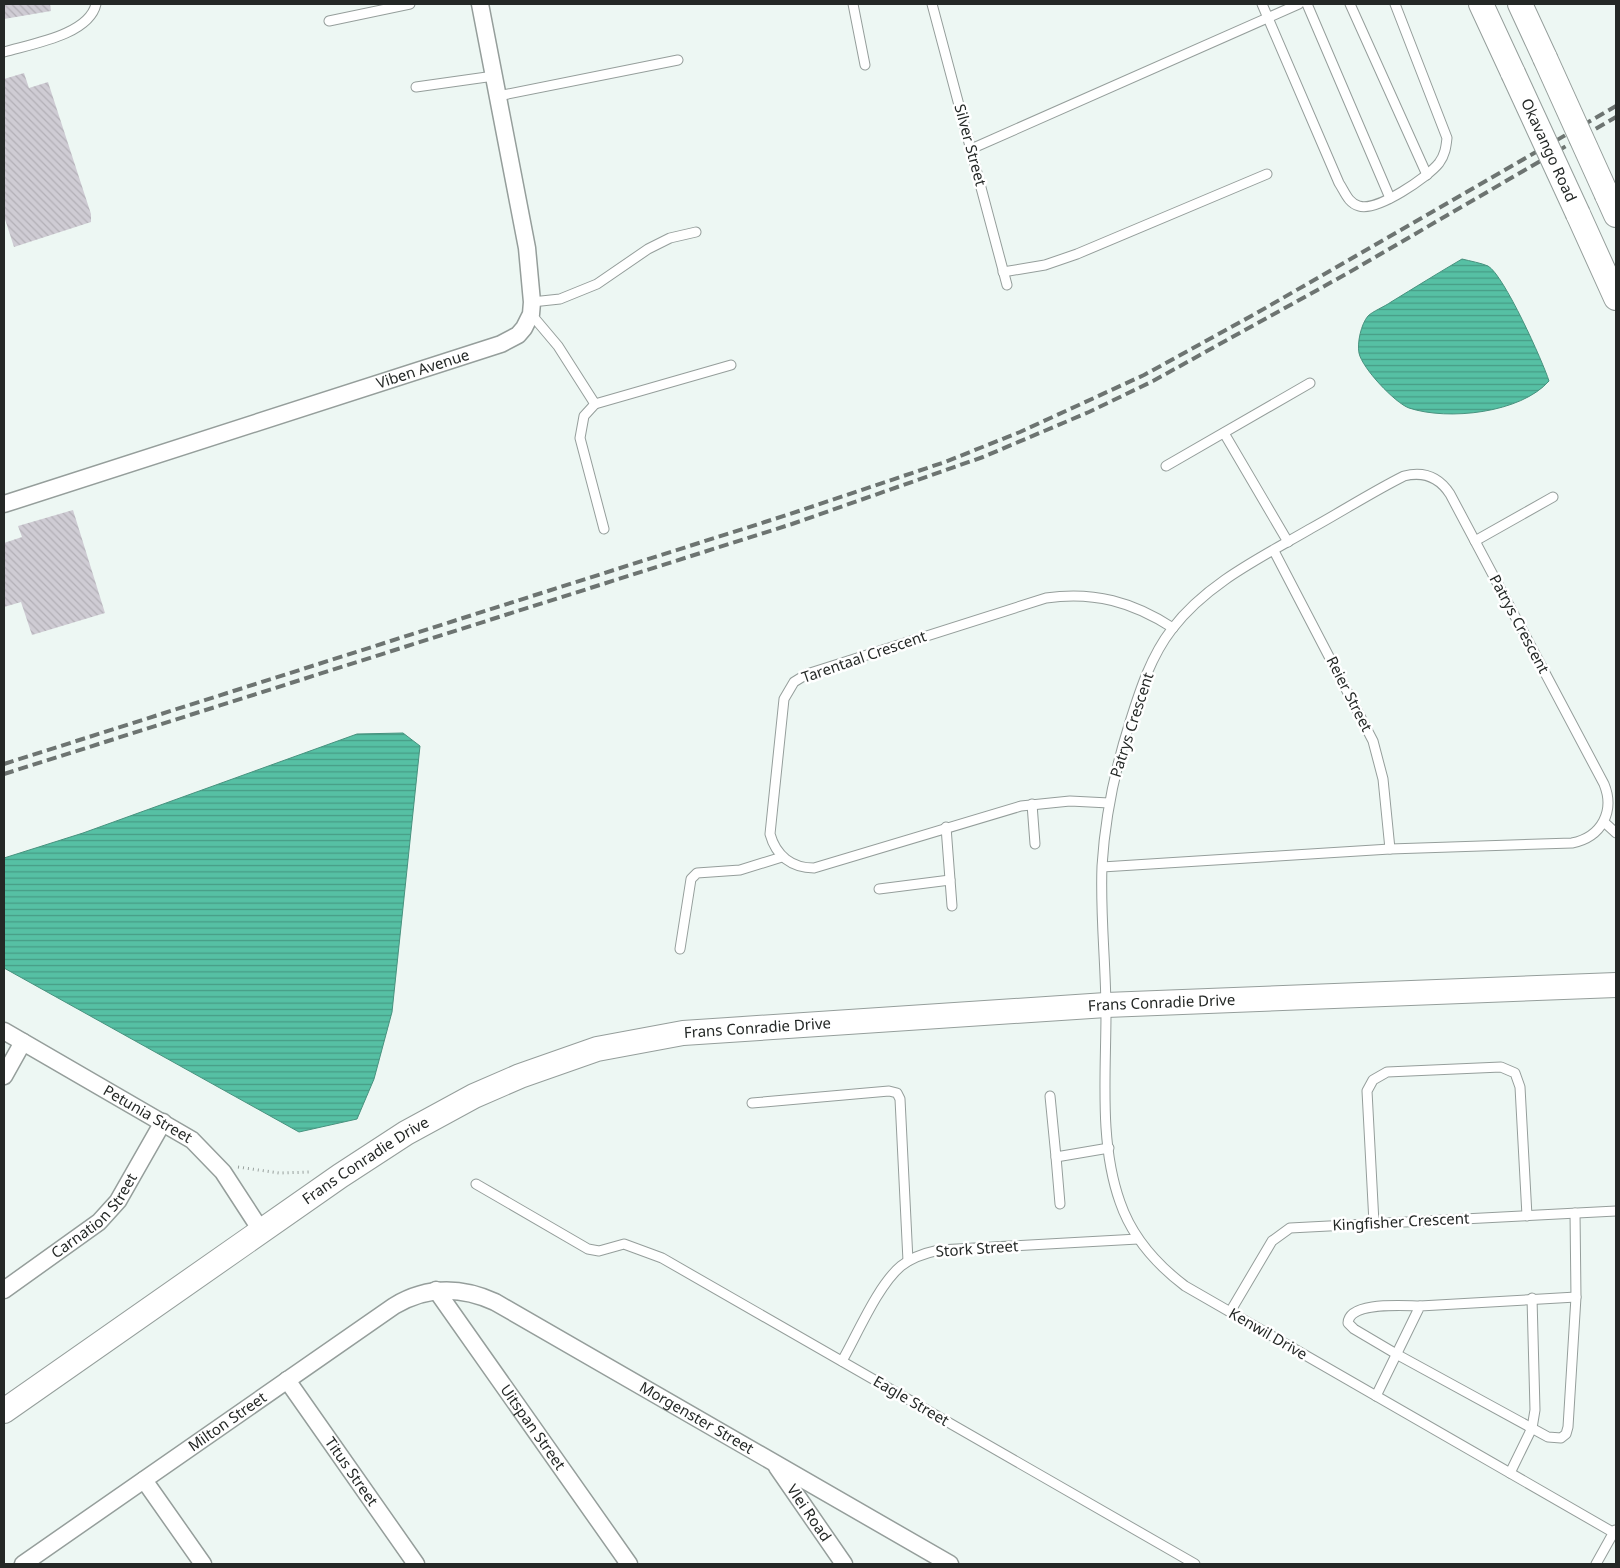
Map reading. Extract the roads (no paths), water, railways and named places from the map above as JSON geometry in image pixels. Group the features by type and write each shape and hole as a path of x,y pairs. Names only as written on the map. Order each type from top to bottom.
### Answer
{"street":[{"path":"480,4 527,248 531,308"},
{"name":"Okavango Road","path":"1481,4 1616,298"},
{"path":"1520,4 1612,205"},
{"name":"Viben Avenue","path":"4,504 501,344 518,335 524,328 531,308"},
{"name":"Frans Conradie Drive","path":"4,1411 406,1133 474,1096 520,1076 598,1049 683,1033 1106,1005 1616,985"},
{"name":"Petunia Street","path":"4,1031 192,1140 223,1172 262,1232"},
{"path":"4,1076 23,1042"},
{"name":"Carnation Street","path":"4,1290 99,1222 118,1201 163,1122"},
{"name":"Milton Street","path":"23,1564 394,1306 415,1295 436,1290"},
{"name":"Morgenster Street","path":"436,1290 467,1292 495,1302 950,1564"},
{"name":"Uitspan Street","path":"436,1290 628,1564"},
{"name":"Titus Street","path":"288,1380 416,1564"},
{"name":"Vlei Road","path":"774,1463 844,1564"},
{"path":"144,1480 203,1564"}],"lane":[{"path":"4,52 77,29 88,21 96,4"},
{"path":"329,21 410,4"},
{"path":"853,4 865,65"},
{"name":"Silver Street","path":"932,4 1007,285"},
{"path":"1262,4 1339,183 1348,199 1365,207 1390,198 1427,174 1441,161 1446,151 1447,138 1395,4"},
{"path":"971,149 1299,4"},
{"path":"1307,4 1390,198"},
{"path":"1350,4 1427,174"},
{"path":"498,96 678,60"},
{"path":"416,87 494,76"},
{"path":"1003,272 1045,265 1077,254 1267,174"},
{"path":"595,404 531,308 597,284 648,250 670,238 696,232"},
{"path":"604,529 580,438 584,416 595,404 731,365"},
{"path":"1166,466 1310,383"},
{"path":"1224,433 1288,542"},
{"name":"Patrys Crescent","path":"1106,1005 1102,866 1109,802 1125,737 1144,680 1156,653 1173,628 1206,593 1238,571 1397,480 1418,474 1433,478 1446,488 1604,784 1608,807 1604,822"},
{"path":"1475,541 1553,497"},
{"name":"Reier Street","path":"1274,551 1373,741 1383,779 1390,849"},
{"name":"Tarentaal Crescent","path":"782,857 773,842 770,825 784,699 789,687 800,677 1030,602 1063,596 1080,595 1113,599 1143,610 1173,628"},
{"path":"680,949 691,879 697,873 740,870 782,857 797,866 814,868 997,812 1032,804 1070,801 1109,802"},
{"path":"1032,804 1035,844"},
{"path":"1102,866 1390,849 1572,843 1594,834 1604,822 1616,833"},
{"path":"946,827 952,906"},
{"path":"879,889 950,880"},
{"name":"Kenwil Drive","path":"1106,1005 1106,1106 1109,1148 1115,1186 1128,1222 1138,1239 1172,1276 1185,1286 1615,1532"},
{"path":"1374,1223 1367,1091 1373,1080 1387,1072 1501,1067 1515,1073 1519,1082 1527,1216"},
{"path":"752,1103 889,1091 897,1093 900,1099 908,1261"},
{"path":"1050,1096 1060,1204"},
{"path":"1056,1158 1109,1148"},
{"name":"Eagle Street","path":"476,1184 588,1249 599,1251 624,1244 662,1258 1196,1564"},
{"name":"Kingfisher Crescent","path":"1230,1312 1268,1247 1283,1232 1298,1227 1616,1211"},
{"path":"1575,1213 1576,1297 1566,1434 1562,1438 1555,1439 1532,1428 1398,1355 1354,1329 1348,1323 1348,1318 1356,1310 1371,1307 1576,1297"},
{"name":"Stork Street","path":"842,1361 888,1280 908,1261 939,1250 1138,1239"},
{"path":"1510,1473 1532,1428 1535,1373 1532,1298"},
{"path":"1376,1396 1398,1355 1420,1306"},
{"path":"1596,1564 1615,1532"}],"railway":[{"path":"4,764 790,514 945,462 1020,432 1144,375 1255,314 1616,106"},
{"path":"4,774 792,524 983,457 1089,412 1153,381 1348,273 1616,117"}]}
